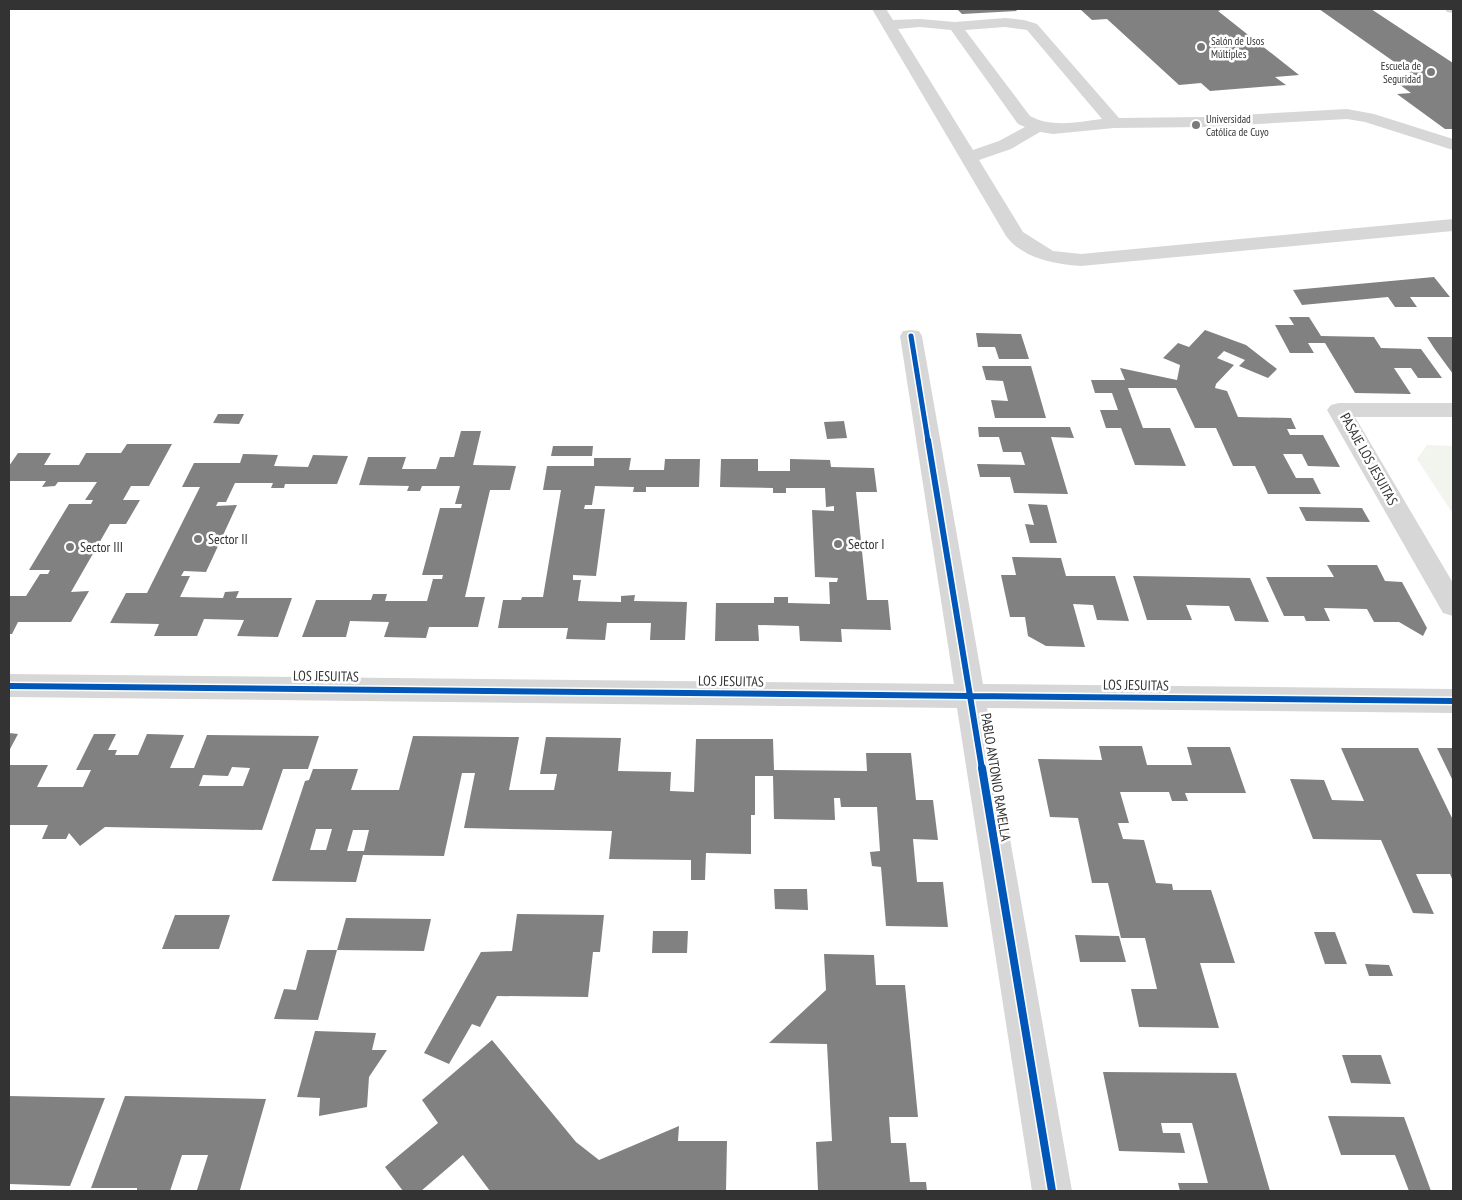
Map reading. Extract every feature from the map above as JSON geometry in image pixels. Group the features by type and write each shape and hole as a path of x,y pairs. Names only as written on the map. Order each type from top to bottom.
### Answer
{"street":[{"path":"879,9 1016,236 1038,252 1059,259 1081,260 1453,225"},
{"path":"889,25 920,23 955,26 1012,22 1024,23 1032,27 1114,123"},
{"path":"955,26 1024,120 1037,127 1054,129 1114,123 1204,122 1347,114 1368,117 1453,146"},
{"path":"969,157 1005,145 1037,127"},
{"name":"PABLO ANTONIO RAMELLA","path":"911,336 1052,1191"},
{"name":"PASAJE LOS JESUITAS","path":"1453,410 1338,410 1453,606"},
{"name":"LOS JESUITAS","path":"9,686 1453,701"}],"shaded area":[{"path":"1427,445 1453,446 1453,514 1417,459"}],"building":[{"path":"957,9 1015,9 1017,11 962,14"},
{"name":"Salón de Usos Múltiples","path":"1224,9 1218,11 1299,75 1275,77 1286,85 1210,91 1201,83 1179,85 1107,19 1092,20 1081,10"},
{"name":"Escuela de Seguridad","path":"1319,9 1371,9 1453,63 1453,129 1445,129 1397,94 1411,93 1396,82 1420,80"},
{"path":"1434,277 1450,297 1410,297 1417,307 1395,307 1388,297 1302,305 1293,290"},
{"path":"1289,317 1309,317 1321,336 1374,337 1381,348 1421,349 1442,378 1418,378 1411,368 1394,368 1411,394 1355,393 1325,343 1308,343 1314,353 1290,353 1275,325 1294,325"},
{"path":"1205,330 1246,345 1277,369 1268,378 1239,366 1245,360 1224,351 1217,358 1234,365 1216,384 1215,388 1227,391 1238,417 1291,418 1296,429 1287,429 1290,435 1323,435 1340,467 1308,466 1302,454 1283,454 1296,478 1313,478 1321,494 1268,494 1255,466 1233,466 1216,428 1195,428 1176,388 1128,388 1143,428 1170,428 1186,466 1135,465 1121,428 1106,428 1100,410 1118,410 1112,393 1095,393 1091,380 1125,380 1120,368 1177,380 1180,365 1163,358 1178,343 1189,347"},
{"path":"976,333 1021,334 1029,359 999,359 995,347 978,347"},
{"path":"1427,337 1453,337 1453,374 1434,348"},
{"path":"982,366 1031,366 1046,418 995,418 991,400 1008,401 1003,381 986,380"},
{"path":"218,414 244,414 239,424 213,423"},
{"path":"844,421 847,438 827,439 824,422"},
{"path":"978,427 1070,427 1074,438 1051,437 1068,494 1014,493 1010,477 980,477 977,464 1025,465 1021,452 1003,452 999,437 979,437"},
{"path":"461,431 481,431 473,465 516,466 510,490 490,490 465,597 485,597 478,627 429,627 426,638 384,637 389,622 350,621 346,637 302,637 316,600 371,600 373,594 387,594 385,601 427,601 433,579 442,579 443,575 422,575 440,508 461,508 462,504 455,504 460,486 422,486 420,491 407,491 409,486 359,485 368,457 406,457 402,469 436,469 440,457 454,457"},
{"name":"Sector III","path":"127,444 172,444 149,486 131,486 123,500 140,500 126,524 110,524 71,592 89,591 71,622 18,622 12,634 9,634 9,596 26,596 40,574 48,574 50,570 29,570 69,504 91,504 93,500 85,500 97,482 58,482 55,486 42,487 46,481 9,481 9,466 18,453 51,453 44,465 79,465 86,453 121,453"},
{"path":"553,446 593,446 592,456 551,456"},
{"name":"Sector II","path":"243,454 278,455 274,466 308,467 313,455 348,456 337,484 285,484 284,488 271,488 273,483 235,483 226,502 218,502 216,506 237,505 206,572 184,571 181,576 190,576 180,597 223,598 225,592 239,591 236,598 292,598 278,637 237,636 244,620 204,619 197,636 154,636 159,624 110,623 126,593 147,593 200,487 182,487 194,463 240,463"},
{"path":"594,458 631,458 629,470 664,470 665,459 700,459 699,487 646,487 646,492 633,492 634,487 595,486 592,505 585,505 584,509 605,509 596,576 573,575 573,580 581,580 578,601 621,602 621,596 635,595 634,601 687,602 685,640 650,640 651,623 607,623 605,640 566,639 568,628 498,628 503,600 521,600 522,597 543,597 561,490 543,490 547,466 594,466"},
{"name":"Sector I","path":"721,459 758,459 758,471 790,471 790,459 830,460 831,467 874,468 877,492 856,492 867,600 888,600 891,630 841,629 842,642 800,641 799,626 758,625 759,641 715,641 716,603 774,603 774,597 788,597 788,603 830,604 829,582 837,582 838,578 815,577 812,510 834,511 834,506 826,507 825,488 786,488 786,493 773,493 773,488 720,487"},
{"path":"1028,504 1047,505 1057,543 1030,543 1025,524 1034,525"},
{"path":"1299,507 1362,508 1370,522 1306,521"},
{"path":"1012,557 1061,558 1066,576 1115,576 1129,621 1097,620 1093,605 1073,604 1085,647 1046,646 1028,636 1025,617 1010,617 1001,575 1016,575"},
{"path":"1327,565 1377,565 1385,581 1402,582 1427,628 1423,636 1399,622 1374,622 1367,609 1324,608 1330,621 1306,621 1304,616 1284,616 1266,577 1334,577"},
{"path":"1133,576 1250,578 1269,622 1235,621 1229,606 1186,605 1192,620 1147,620"},
{"path":"9,733 18,734 9,751"},
{"path":"94,734 116,734 108,750 117,750 115,755 138,755 147,734 184,735 170,768 194,768 207,735 319,736 308,769 283,769 262,830 105,827 80,846 69,833 66,839 42,839 48,825 9,825 9,765 48,765 37,787 83,787 91,770 76,770","holes":["232,767 250,768 243,786 199,786 203,775 228,776"]},
{"path":"413,736 519,737 509,790 554,790 557,774 540,774 546,737 621,738 618,771 671,772 670,791 694,792 696,739 773,739 774,770 867,771 866,753 911,753 916,800 933,800 938,840 913,839 917,882 943,882 948,927 886,926 881,867 872,866 870,852 880,851 877,807 841,807 840,798 834,798 835,820 774,819 773,776 755,776 755,815 751,815 751,854 706,853 705,880 691,880 691,860 609,859 612,831 464,828 475,773 462,773 444,856 363,855 356,882 272,881 305,781 309,780 313,769 358,769 351,790 399,790","holes":["316,829 332,829 326,850 310,850","353,830 369,830 364,851 347,851"]},
{"path":"1099,746 1142,746 1147,765 1192,765 1187,747 1230,747 1246,793 1185,793 1188,801 1172,801 1169,792 1120,792 1129,823 1118,823 1123,839 1144,840 1156,883 1172,884 1173,890 1211,890 1235,963 1200,963 1219,1028 1139,1027 1131,989 1157,989 1145,938 1121,938 1108,883 1092,883 1078,818 1050,817 1038,759 1102,760"},
{"path":"1341,748 1418,748 1453,820 1453,881 1450,874 1416,874 1434,914 1413,913 1381,840 1313,839 1290,779 1324,780 1332,800 1364,801"},
{"path":"1437,748 1453,748 1453,781"},
{"path":"774,889 807,889 808,910 775,909"},
{"path":"517,914 604,915 600,952 593,952 588,997 497,996 480,1027 472,1024 449,1064 424,1053 481,952 512,951"},
{"path":"175,915 230,915 219,949 162,949"},
{"path":"346,918 431,919 424,951 337,950"},
{"path":"653,931 688,931 687,953 652,953"},
{"path":"1314,932 1335,932 1347,964 1325,964"},
{"path":"1075,935 1119,936 1126,962 1080,962"},
{"path":"307,950 337,950 318,1020 274,1019 284,989 296,990"},
{"path":"824,954 874,955 876,985 905,985 918,1117 889,1117 891,1143 906,1143 910,1182 926,1182 927,1191 818,1191 816,1142 832,1141 827,1044 769,1043 826,990"},
{"path":"1365,964 1389,965 1393,976 1369,976"},
{"path":"315,1031 376,1033 372,1050 387,1050 369,1077 367,1107 319,1116 320,1098 297,1097"},
{"path":"492,1040 576,1142 599,1160 679,1126 678,1141 727,1141 726,1191 490,1191 463,1155 421,1191 403,1191 385,1167 438,1123 422,1100"},
{"path":"1342,1055 1381,1055 1391,1084 1351,1083"},
{"path":"1103,1072 1236,1073 1270,1191 1180,1191 1178,1183 1208,1183 1192,1123 1161,1123 1163,1133 1180,1133 1185,1153 1119,1151"},
{"path":"9,1096 105,1098 70,1186 9,1184"},
{"path":"125,1096 266,1099 240,1190 197,1190 208,1155 182,1155 170,1191 137,1191 137,1188 91,1188"},
{"path":"1328,1116 1404,1117 1431,1191 1409,1191 1395,1155 1341,1155"}],"cycle path":[{"path":"911,336 1052,1191"},
{"path":"9,686 1453,701"}],"place":[{"name":"Salón de Usos Múltiples","path":"1201,47"},
{"name":"Escuela de Seguridad","path":"1431,72"},
{"name":"Universidad Católica de Cuyo","path":"1196,125"},
{"name":"Sector II","path":"198,539"},
{"name":"Sector I","path":"838,544"},
{"name":"Sector III","path":"70,547"}]}
